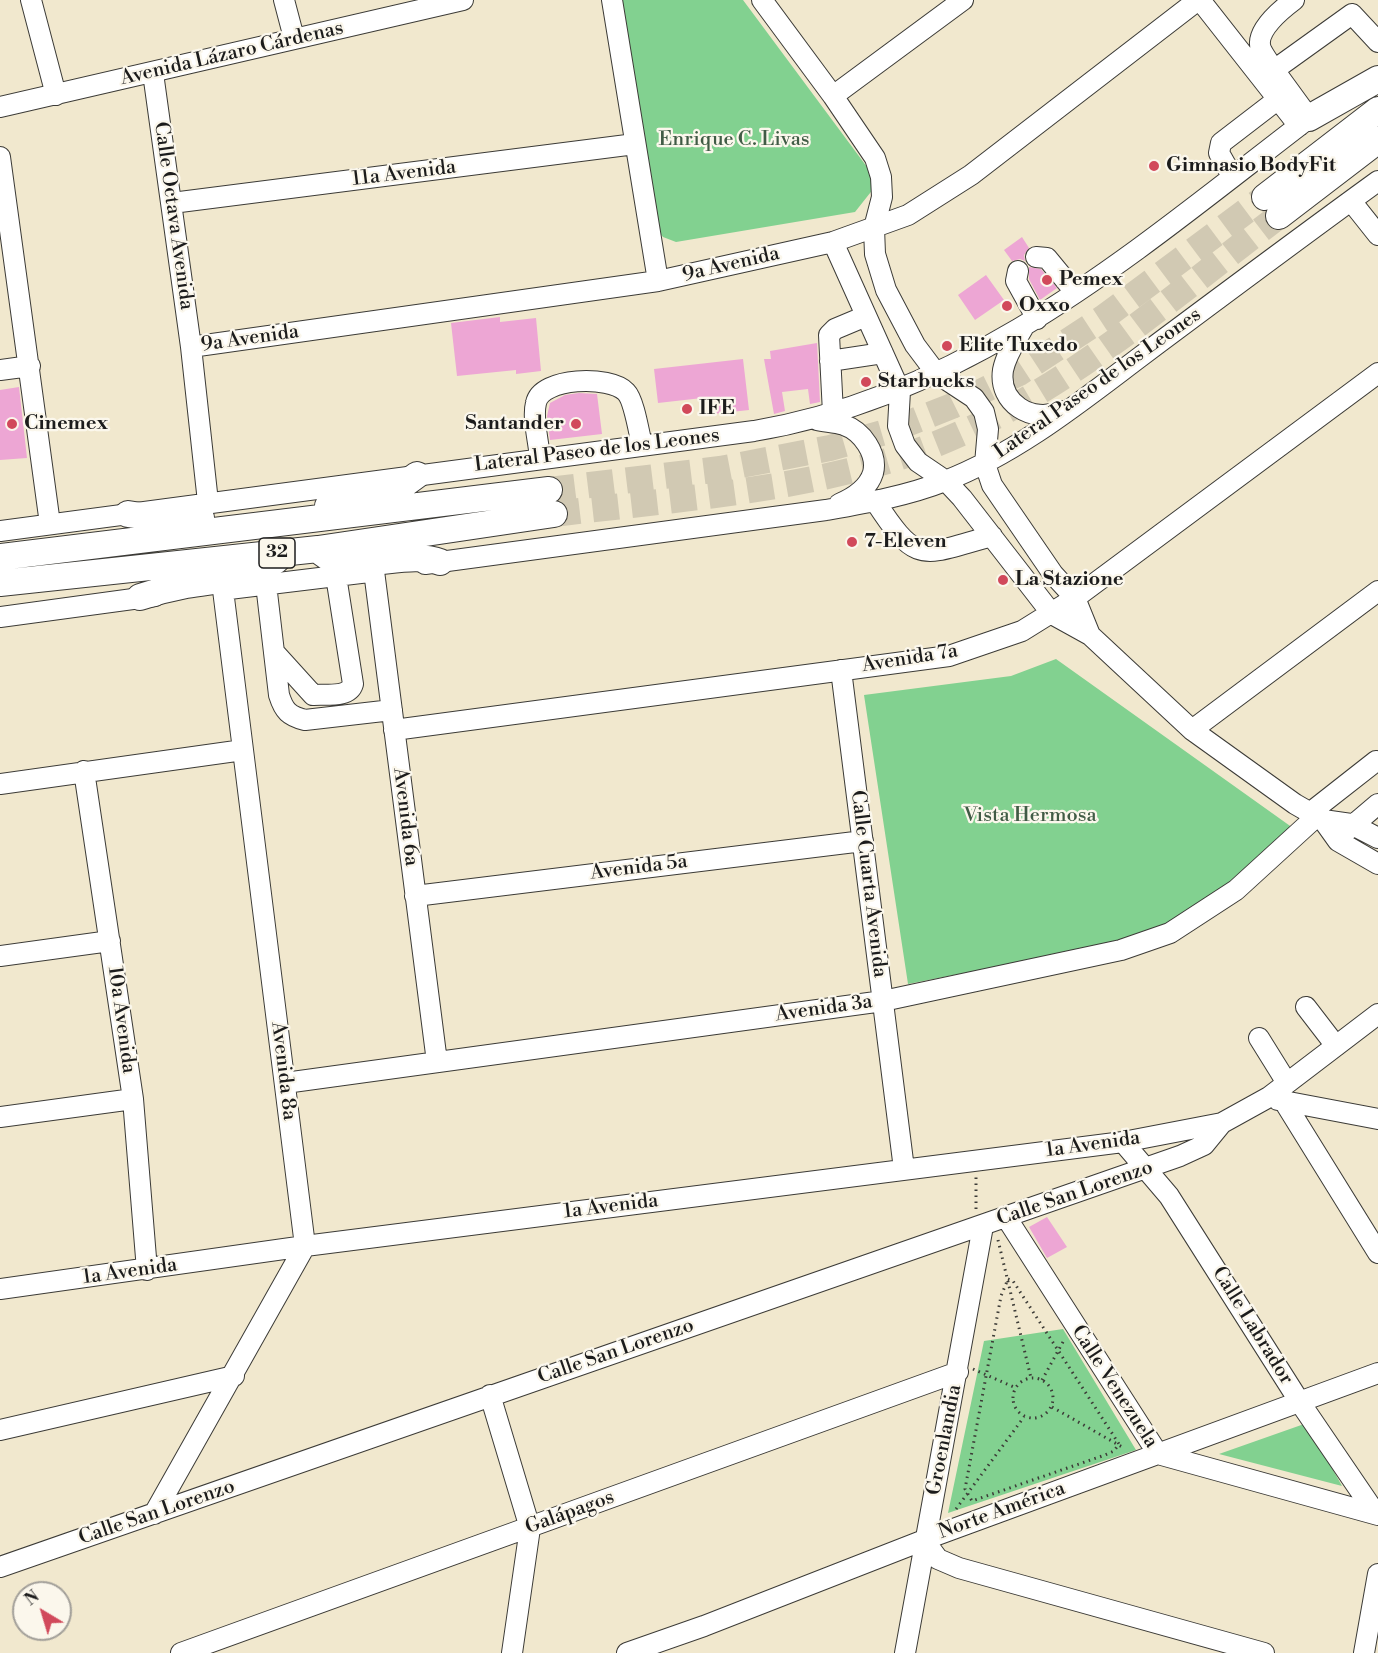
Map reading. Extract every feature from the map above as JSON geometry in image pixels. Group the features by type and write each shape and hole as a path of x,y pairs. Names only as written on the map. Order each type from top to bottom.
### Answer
{"main road":[{"path":"1304,122 1378,79"},
{"path":"1378,110 1272,206 1351,160 1378,140"},
{"path":"1351,160 1378,152"},
{"path":"301,522 328,506 406,483 417,474"},
{"name":"32","path":"0,557 301,522 551,502 318,549 0,583"},
{"path":"128,514 167,520 220,520 238,529"},
{"path":"318,549 332,560 345,562 422,558 440,562"},
{"path":"140,597 165,589 251,575 265,569 285,552"}],"street":[{"path":"31,0 56,95"},
{"path":"284,0 294,38"},
{"name":"Avenida Lázaro Cárdenas","path":"0,107 463,0"},
{"path":"612,0 658,281"},
{"path":"762,0 833,96 875,158 881,177 882,197 874,228 875,254 886,290 915,345 936,373 974,398 984,412 988,429 985,464 992,485 1053,574 1075,598 1090,635"},
{"path":"833,96 963,0"},
{"path":"1199,0 1277,100 1304,122"},
{"name":"9a Avenida","path":"191,347 658,281 833,242 874,228 908,215 971,175 1199,0"},
{"path":"1294,0 1263,30 1260,47 1304,122"},
{"path":"1274,70 1352,14 1378,42"},
{"name":"Lateral Paseo de los Leones","path":"0,531 754,431 833,414 900,391 1030,323 1232,177 1378,66"},
{"name":"Calle Octava Avenida","path":"153,73 191,347 208,502"},
{"path":"1232,177 1219,153 1221,143 1277,100"},
{"name":"11a Avenida","path":"172,203 635,144"},
{"path":"0,157 50,524"},
{"name":"Lateral Paseo de los Leones","path":"0,617 140,597 223,590 336,576 826,510 875,501 946,481 985,464 1077,404 1378,181"},
{"path":"1351,201 1378,235"},
{"path":"833,242 900,391 898,426 905,445 918,462 946,481 1052,614 1090,635 1192,730 1317,816 1338,841 1378,864"},
{"path":"1036,257 1047,258 1075,292"},
{"path":"1018,271 1016,281 1030,323 1006,357 1003,373 1004,388 1010,400 1023,411 1041,417 1077,404"},
{"path":"833,414 830,335 835,329 866,316"},
{"path":"830,361 883,353"},
{"path":"0,370 30,366"},
{"name":"Avenida 7a","path":"394,730 949,656 1022,631 1075,598 1378,373"},
{"path":"540,459 535,404 540,393 550,387 598,379 620,386 629,394 642,445"},
{"path":"812,420 846,425 868,444 873,458 873,473 865,487 853,498 826,510"},
{"path":"875,501 909,547 923,552 992,536"},
{"name":"Avenida 6a","path":"374,571 437,1062"},
{"path":"274,652 313,695 346,693 351,690 353,684 336,576"},
{"path":"266,584 279,695 284,709 292,717 305,720 392,710"},
{"name":"Avenida 8a","path":"223,590 305,1246"},
{"path":"1192,730 1378,591"},
{"name":"Calle Cuarta Avenida","path":"841,670 904,1169"},
{"path":"0,784 243,750"},
{"name":"Avenida 3a","path":"285,1083 883,1001 1121,950 1170,933 1236,890 1376,761"},
{"name":"10a Avenida","path":"84,771 133,1099 147,1270"},
{"path":"1338,841 1352,825 1378,804"},
{"path":"1317,816 1352,825 1378,838"},
{"name":"Avenida 5a","path":"415,896 862,841"},
{"path":"0,956 110,940"},
{"path":"1306,1007 1336,1046"},
{"path":"1277,1100 1287,1083 1378,1014"},
{"path":"1259,1038 1287,1083"},
{"path":"0,1117 133,1099"},
{"path":"1277,1100 1378,1253"},
{"path":"1222,1123 1277,1100 1378,1119"},
{"name":"1a Avenida","path":"0,1289 305,1246 1123,1142 1222,1123"},
{"name":"Calle San Lorenzo","path":"0,1567 490,1395 1146,1170 1204,1144 1222,1123"},
{"name":"Calle Labrador","path":"1123,1142 1169,1196 1301,1404 1377,1514"},
{"name":"Calle Venezuela","path":"989,1223 1073,1323 1151,1457 1377,1514"},
{"name":"Groenlandia","path":"905,1653 924,1540 989,1223"},
{"path":"154,1514 234,1376 305,1246"},
{"name":"Galápagos","path":"181,1653 530,1528 959,1367"},
{"name":"Norte América","path":"627,1653 704,1626 924,1540 1301,1404 1378,1373"},
{"path":"0,1430 234,1376"},
{"path":"490,1395 530,1528 512,1653"},
{"path":"924,1540 938,1559 959,1568 1264,1653"},
{"path":"1364,1653 1378,1574"}],"path":[{"path":"976,1160 989,1223 1008,1279 1032,1378"},
{"path":"1008,1279 1012,1281 1119,1444"},
{"path":"1008,1279 1001,1296 965,1489 967,1495 972,1501 980,1500 1105,1455 1114,1451 1119,1444"},
{"path":"1042,1380 1073,1323"},
{"path":"959,1367 987,1375 1016,1388"},
{"path":"1032,1378 1042,1380 1049,1387 1053,1396 1051,1406 1045,1415 1035,1418 1024,1417 1014,1404 1016,1388 1022,1381 1032,1378"},
{"path":"1051,1406 1119,1444 1151,1457"},
{"path":"955,1511 1024,1417"}],"green space":[{"name":"Enrique C. Livas","path":"620,0 743,0 870,171 874,188 855,212 676,242 663,237 653,225"},
{"name":"Vista Hermosa","path":"1056,659 1293,828 1191,914 1111,944 908,984 864,695 1011,676"},
{"path":"1063,1329 1136,1450 948,1513 984,1341"},
{"path":"1307,1423 1342,1486 1219,1454"}],"building":[{"path":"1022,237 1029,248 1024,255 1025,261 1020,259 1012,261 1004,250"},
{"path":"1029,267 1041,269 1057,288 1040,300 1029,279"},
{"path":"986,275 1004,300 975,320 958,295"},
{"path":"500,317 500,322 536,318 541,371 516,374 516,370 457,376 451,323"},
{"path":"817,343 820,402 810,404 808,389 782,392 785,411 774,414 764,359 771,359 770,351"},
{"path":"743,359 749,410 713,414 711,397 658,403 654,369"},
{"name":"Cinemex","path":"19,387 27,458 0,460 0,390"},
{"path":"597,394 602,434 550,440 547,416 550,403 565,395"},
{"path":"1047,1217 1067,1247 1047,1258 1029,1227"}],"tunnel":[{"path":"549,490 720,469 830,448 889,431 952,406 1019,373 1103,318 1265,197"},
{"path":"554,514 725,494 810,480 894,459 948,439 999,415 1049,386 1097,354 1279,216"}],"place":[{"name":"Gimnasio BodyFit","path":"1154,166"},
{"name":"Pemex","path":"1047,280"},
{"name":"Oxxo","path":"1007,306"},
{"name":"Elite Tuxedo","path":"947,346"},
{"name":"Starbucks","path":"866,382"},
{"name":"IFE","path":"687,409"},
{"name":"Cinemex","path":"12,424"},
{"name":"Santander","path":"576,424"},
{"name":"7-Eleven","path":"852,542"},
{"name":"La Stazione","path":"1003,580"}]}
